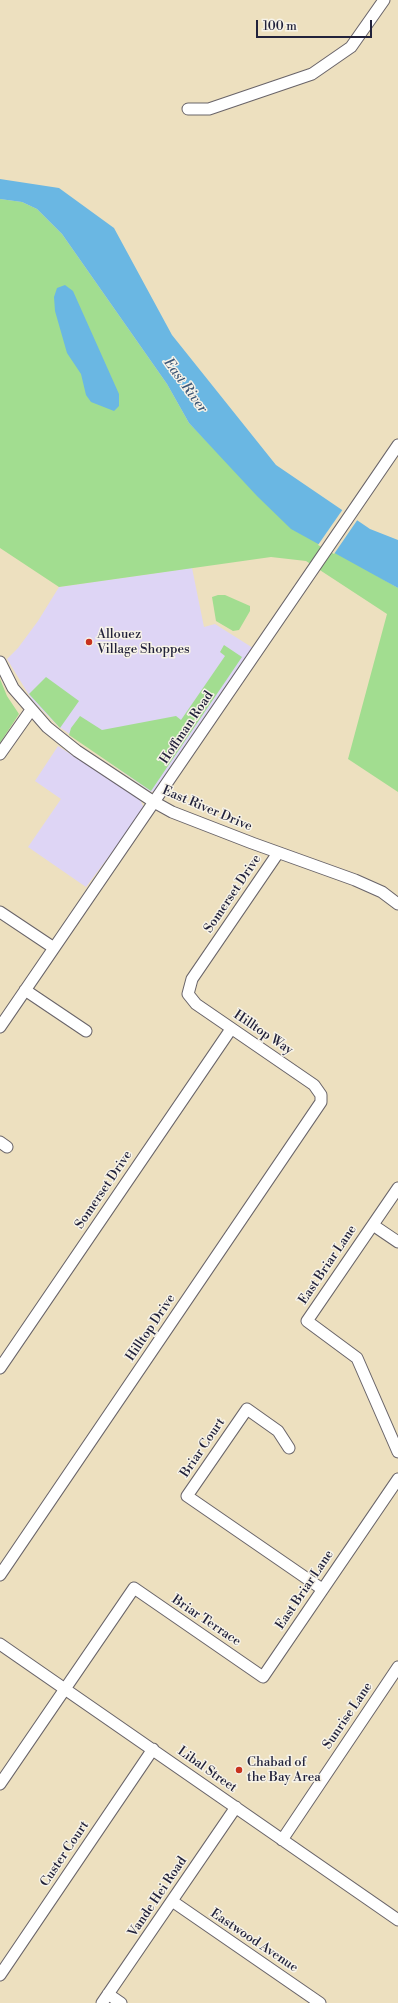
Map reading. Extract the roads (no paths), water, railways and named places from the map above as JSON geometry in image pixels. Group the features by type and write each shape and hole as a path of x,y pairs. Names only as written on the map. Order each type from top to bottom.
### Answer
{"street":[{"path":"188,109 209,110 312,74 351,47 384,0"},
{"name":"Hoffman Road","path":"0,1027 398,445"},
{"name":"East River Drive","path":"0,662 13,688 47,727 77,751 154,802 172,812 355,880 382,892 398,904"},
{"path":"0,754 31,710"},
{"name":"Somerset Drive","path":"188,994 192,979 278,852"},
{"path":"0,912 54,948"},
{"path":"25,990 86,1031"},
{"name":"Hilltop Way","path":"188,994 196,1004 314,1085 321,1095"},
{"name":"Somerset Drive","path":"0,1368 231,1028"},
{"name":"Hilltop Drive","path":"0,1574 318,1108 321,1095"},
{"name":"East Briar Lane","path":"398,1188 307,1321 350,1351 360,1362 398,1452"},
{"path":"373,1225 398,1242"},
{"name":"Briar Court","path":"289,1448 278,1431 247,1409 188,1496 322,1589"},
{"name":"East Briar Lane","path":"263,1677 398,1479"},
{"name":"Briar Terrace","path":"65,1688 134,1588 263,1677"},
{"name":"Libal Street","path":"0,1644 398,1920"},
{"name":"Sunrise Lane","path":"282,1840 398,1667"},
{"path":"0,1784 65,1688"},
{"name":"Custer Court","path":"0,1974 153,1749"},
{"name":"Vande Hei Road","path":"105,1999 236,1807"},
{"name":"Eastwood Avenue","path":"172,1901 320,2003"},
{"path":"105,1999 121,2003"}],"water":[{"name":"East River","path":"0,179 59,188 114,228 172,335 276,465 370,529 398,540 398,588 291,529 257,496 189,423 167,384 62,234 37,209 22,202 0,199"},
{"path":"65,285 73,291 119,394 119,406 114,411 91,402 86,395 81,374 67,353 55,311 54,297 57,288"}],"place":[{"name":"Allouez Village Shoppes","path":"89,642"},
{"name":"Chabad of the Bay Area","path":"239,1770"}]}
